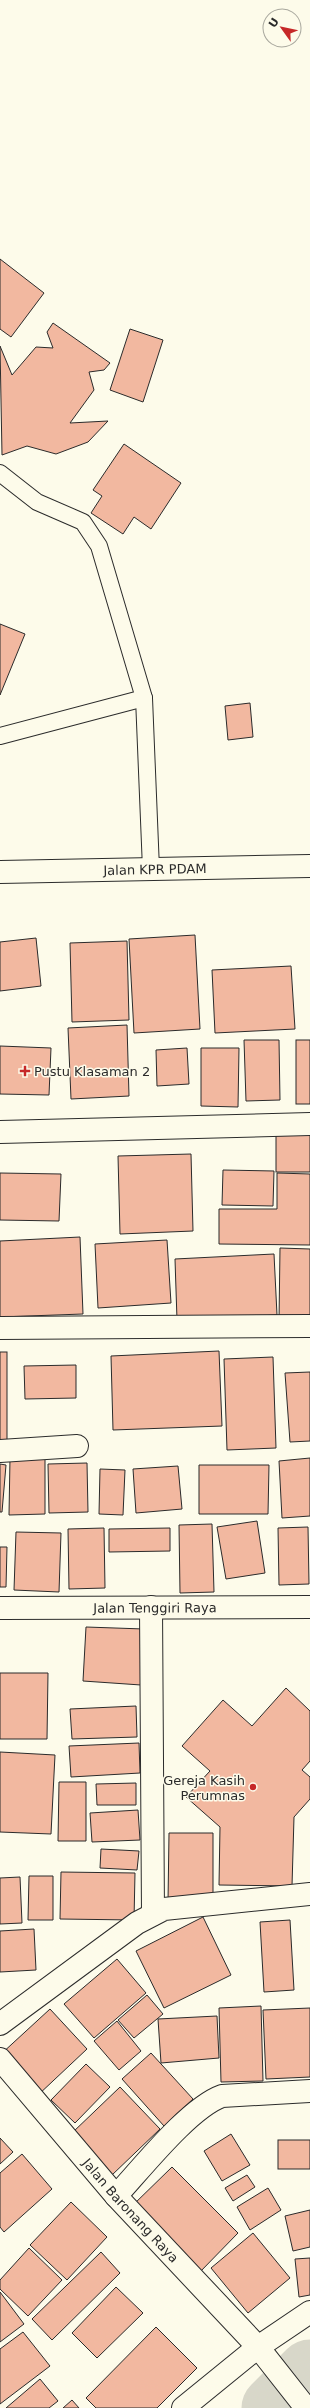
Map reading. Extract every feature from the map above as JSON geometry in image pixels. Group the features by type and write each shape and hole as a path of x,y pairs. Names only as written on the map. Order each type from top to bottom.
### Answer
{"street":[{"name":"Jalan KPR PDAM","path":"0,872 310,866"},
{"path":"0,1132 310,1124"},
{"path":"0,1328 310,1326"},
{"path":"0,1451 77,1446"},
{"path":"151,1607 153,1914"},
{"name":"Jalan Tenggiri Raya","path":"0,1608 310,1607"},
{"path":"0,2024 137,1923 164,1909 310,1894"},
{"name":"Jalan Baronang Raya","path":"0,2059 116,2196 262,2352 306,2408"},
{"path":"116,2196 195,2112 213,2099 222,2096 310,2091"},
{"path":"183,2408 262,2352 310,2312"}],"lane":[{"path":"0,473 37,502 79,520 92,534 99,546 144,698 151,869"},
{"path":"0,736 144,698"}],"building":[{"path":"0,259 44,293 11,337 0,329"},
{"path":"53,323 110,363 104,370 89,372 94,390 70,423 108,421 88,442 56,454 27,446 2,455 0,346 12,375 36,347 53,348 47,332"},
{"path":"130,329 163,340 143,402 110,390"},
{"path":"124,444 181,483 151,529 134,517 123,534 91,513 102,496 93,490"},
{"path":"0,624 25,634 0,695"},
{"path":"250,703 253,737 228,740 225,706"},
{"path":"195,935 200,1029 134,1033 129,939"},
{"path":"36,938 41,986 0,991 0,942"},
{"path":"127,941 129,1020 72,1022 70,943"},
{"path":"291,966 295,1029 215,1033 212,970"},
{"path":"127,1025 129,1096 71,1099 68,1028"},
{"path":"244,1040 279,1040 280,1100 246,1101"},
{"path":"296,1040 310,1040 310,1104 296,1104"},
{"name":"Pustu Klasaman 2","path":"0,1046 51,1048 49,1095 0,1094"},
{"path":"187,1048 189,1084 157,1086 156,1050"},
{"path":"201,1048 239,1048 238,1107 201,1106"},
{"path":"276,1131 310,1131 310,1172 276,1172"},
{"path":"191,1154 193,1231 120,1234 118,1156"},
{"path":"223,1170 274,1171 273,1206 222,1205"},
{"path":"0,1173 61,1174 59,1221 0,1220"},
{"path":"277,1173 310,1174 310,1245 219,1244 219,1209 277,1209"},
{"path":"80,1237 83,1314 0,1317 0,1241"},
{"path":"167,1240 171,1303 98,1308 95,1244"},
{"path":"280,1248 310,1249 310,1322 279,1322"},
{"path":"274,1254 277,1315 177,1320 175,1259"},
{"path":"219,1351 222,1426 113,1430 111,1356"},
{"path":"0,1352 7,1352 7,1440 0,1440"},
{"path":"273,1357 276,1448 227,1450 224,1359"},
{"path":"76,1365 76,1398 25,1399 24,1366"},
{"path":"310,1372 310,1441 290,1442 285,1373"},
{"path":"10,1458 45,1458 45,1514 9,1515"},
{"path":"310,1458 310,1516 282,1518 279,1461"},
{"path":"87,1463 88,1512 49,1513 48,1464"},
{"path":"0,1464 6,1465 2,1512 0,1512"},
{"path":"199,1465 269,1465 268,1514 199,1514"},
{"path":"178,1466 182,1509 136,1513 133,1469"},
{"path":"100,1469 125,1470 123,1515 99,1514"},
{"path":"257,1521 265,1573 226,1579 217,1527"},
{"path":"212,1524 214,1592 180,1593 179,1525"},
{"path":"308,1527 309,1584 279,1585 278,1528"},
{"path":"104,1528 105,1588 69,1589 68,1529"},
{"path":"170,1528 170,1551 109,1552 109,1529"},
{"path":"16,1532 61,1533 59,1592 14,1590"},
{"path":"0,1547 7,1547 6,1587 0,1587"},
{"path":"86,1627 144,1629 141,1685 83,1681"},
{"path":"0,1673 48,1673 47,1739 0,1739"},
{"name":"Gereja Kasih Perumnas","path":"286,1688 310,1711 310,1761 302,1770 310,1777 310,1799 294,1817 292,1886 219,1885 220,1827 186,1797 210,1771 182,1746 223,1700 252,1726"},
{"path":"136,1706 137,1737 72,1739 70,1709"},
{"path":"139,1743 140,1773 71,1777 69,1746"},
{"path":"0,1752 55,1755 51,1834 0,1832"},
{"path":"59,1782 86,1782 86,1841 58,1841"},
{"path":"136,1783 136,1805 97,1805 96,1784"},
{"path":"138,1810 140,1840 92,1842 90,1813"},
{"path":"169,1833 213,1833 213,1902 168,1902"},
{"path":"101,1849 139,1851 137,1870 100,1868"},
{"path":"61,1872 135,1873 134,1920 60,1919"},
{"path":"29,1876 53,1876 53,1920 28,1920"},
{"path":"20,1877 22,1923 0,1924 0,1878"},
{"path":"203,1917 231,1975 164,2008 136,1951"},
{"path":"290,1920 294,1990 264,1992 260,1922"},
{"path":"34,1929 36,1970 0,1972 0,1931"},
{"path":"117,1959 146,1993 94,2038 64,2004"},
{"path":"147,1995 163,2014 134,2038 118,2020"},
{"path":"261,2006 263,2081 221,2082 219,2008"},
{"path":"310,2008 310,2077 266,2079 263,2010"},
{"path":"50,2009 87,2049 37,2096 0,2055"},
{"path":"217,2016 219,2058 161,2063 158,2019"},
{"path":"117,2021 141,2051 119,2070 94,2041"},
{"path":"151,2053 193,2099 164,2126 122,2079"},
{"path":"86,2064 110,2087 75,2123 51,2100"},
{"path":"120,2087 160,2129 112,2175 72,2133"},
{"path":"231,2134 250,2165 222,2181 204,2151"},
{"path":"0,2138 13,2152 0,2164"},
{"path":"278,2140 310,2140 310,2169 278,2169"},
{"path":"22,2154 52,2189 4,2232 0,2227 0,2173"},
{"path":"172,2167 238,2233 198,2274 131,2207"},
{"path":"247,2175 255,2187 233,2201 225,2188"},
{"path":"268,2188 281,2210 250,2230 237,2207"},
{"path":"71,2202 107,2237 67,2280 30,2245"},
{"path":"310,2210 310,2247 293,2251 285,2216"},
{"path":"253,2233 290,2278 248,2313 211,2268"},
{"path":"29,2248 62,2280 28,2316 0,2289 0,2280"},
{"path":"101,2252 120,2273 52,2340 32,2319"},
{"path":"310,2258 310,2295 299,2297 295,2259"},
{"path":"116,2287 143,2313 97,2358 72,2333"},
{"path":"0,2292 24,2324 0,2342"},
{"path":"156,2327 197,2368 157,2408 96,2408 86,2398"},
{"path":"23,2332 50,2366 0,2404 0,2349"},
{"path":"40,2379 58,2401 49,2408 6,2408"},
{"path":"72,2400 79,2408 63,2408"}],"waterway":[{"path":"274,2408 310,2372"}],"place":[{"name":"Pustu Klasaman 2","path":"25,1071"},
{"name":"Gereja Kasih Perumnas","path":"253,1787"}]}
